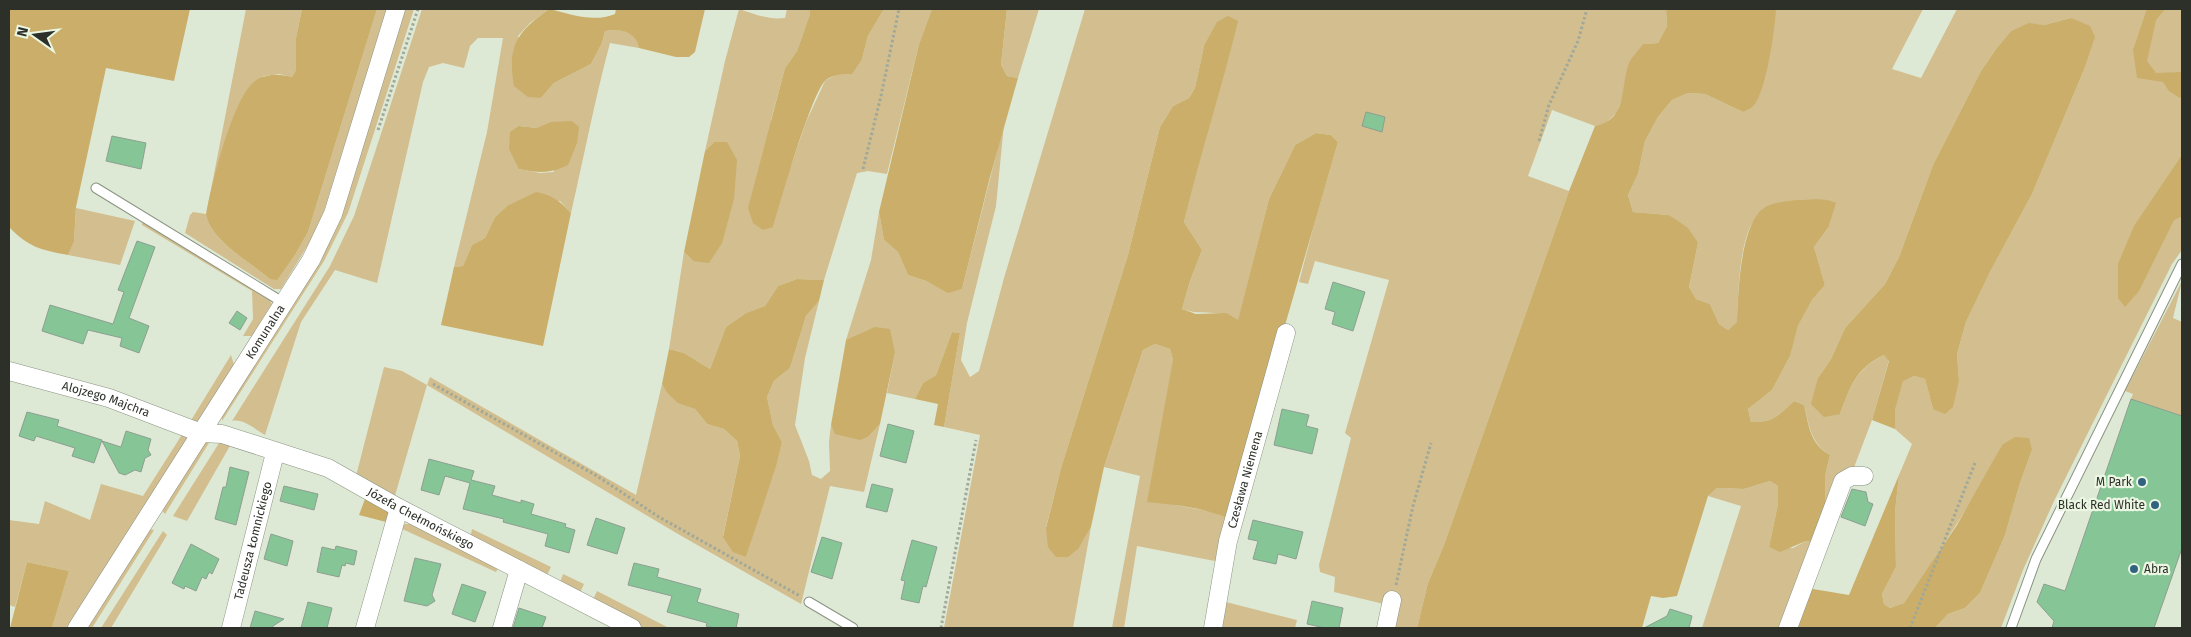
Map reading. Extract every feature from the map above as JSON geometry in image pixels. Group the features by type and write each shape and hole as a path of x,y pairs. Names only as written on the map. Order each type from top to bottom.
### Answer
{"street":[{"name":"Komunalna","path":"77,628 311,260 333,214 396,9"},
{"name":"Czesława Niemena","path":"1213,628 1228,541 1286,332"},
{"name":"Alojzego Majchra","path":"9,371 109,398 201,433"},
{"name":"Józefa Chełmońskiego","path":"201,433 222,434 275,453 328,468 399,508 632,628"},
{"name":"Tadeusza Łomnickiego","path":"231,628 275,453"},
{"path":"1788,628 1843,481 1852,476 1864,476"},
{"path":"364,628 399,508"},
{"path":"502,628 519,570"},
{"path":"1386,628 1392,600"}],"lane":[{"path":"96,188 284,303"},
{"path":"2011,628 2036,559 2182,264"},
{"path":"809,602 853,628"}],"path":[{"path":"863,168 900,9"},
{"path":"1539,141 1549,106 1578,41 1587,9"},
{"path":"433,384 597,476 659,517 809,602"},
{"path":"941,628 976,440"},
{"path":"1392,600 1412,506 1430,443"},
{"path":"1910,628 1975,463"}],"shaded area":[{"path":"9,9 190,9 174,81 106,68 76,207 74,242 68,255 35,247 22,239 9,227"},
{"path":"246,9 302,9 296,38 296,70 292,77 279,74 264,76 250,86 234,117 208,205"},
{"path":"302,9 377,9 308,232 295,255 277,280 270,279 232,250 215,232 206,214 223,148 235,112 242,98 253,82 258,79 269,75 292,77 296,70 296,38"},
{"path":"377,9 387,9 319,227 281,289 274,289 185,233 190,215 193,212 206,214 215,232 232,250 270,279 277,279 295,255 308,232"},
{"path":"405,9 414,9 348,213 324,261 222,421 222,413 343,208"},
{"path":"422,9 549,9 530,23 518,36 541,98 554,83 591,64 602,43 605,31 622,31 634,37 639,48 610,43 594,106 571,213 560,201 507,206 495,217 485,238 472,245 463,266 454,267 487,132 503,38 478,38 470,46 464,68 443,63 429,67 423,82 377,283 335,270 301,322 265,435 241,421 232,421 330,266 354,216","holes":["519,126 537,128 554,172 540,173 519,169"]},
{"path":"549,9 582,17 599,18 615,14 616,9 705,9 695,52 689,57 676,57 639,48 634,38 626,32 616,30 605,31 602,43 591,64 554,83 541,98 528,97 514,86 512,60 514,50 522,33"},
{"path":"739,9 761,16 785,18 787,9 809,9 810,14 797,51 785,68 771,120 791,166 806,122 825,81 862,59 868,36 884,9 932,9 919,44 887,174 868,171 857,173 824,280 797,279 778,286 765,306 746,313 726,327 710,369 684,353 669,349 684,252 693,261 714,142 705,151 725,61"},
{"path":"809,9 884,9 868,36 862,59 852,74 841,74 832,77 826,80 820,88 805,125 773,227 763,230 753,223 748,208 785,68 797,51 810,14"},
{"path":"932,9 1007,9 1001,65 1007,76 1018,78 990,177 962,289 948,293 926,281 908,275 898,252 884,240 879,212 919,44"},
{"path":"1007,9 1039,9 1018,78 1007,76 1001,65"},
{"path":"1085,9 1666,9 1667,26 1658,43 1643,44 1617,112 1605,124 1595,126 1552,110 1528,176 1569,191 1444,545 1428,583 1417,628 1389,628 1388,605 1334,592 1335,577 1320,572 1319,565 1351,438 1345,433 1389,280 1315,261 1308,284 1299,282 1338,142 1331,135 1316,133 1295,145 1269,199 1238,321 1223,314 1182,309 1202,250 1184,222 1192,186 1204,46 1195,88 1189,98 1173,106 1160,127 1128,255 1061,468 1046,527 1079,548 1091,527 1073,628 944,628 980,435 944,427 960,333 952,332 936,375 923,383 915,399 887,393 895,353 846,340 871,260 879,212 884,240 898,252 908,275 926,281 948,292 962,289 1004,124 996,206 967,323 961,360 970,377 979,371 1004,278"},
{"path":"1666,9 1776,9 1766,75 1758,99 1753,106 1743,112 1705,94 1688,93 1672,100 1658,117 1645,141 1638,174 1628,195 1633,212 1669,215 1688,228 1698,243 1689,287 1696,299 1710,304 1719,324 1728,330 1737,322 1738,295 1745,244 1756,216 1764,208 1781,202 1818,199 1836,203 1828,228 1814,247 1825,285 1812,300 1798,325 1790,356 1772,390 1748,409 1751,422 1759,422 1775,417 1794,401 1804,405 1814,440 1823,451 1830,455 1825,476 1826,512 1815,543 1806,541 1780,552 1769,547 1778,504 1778,486 1770,481 1744,489 1717,488 1708,496 1677,596 1663,598 1651,596 1642,628 1417,628 1428,583 1444,545 1569,191 1595,126 1606,123 1618,110 1629,63 1643,44 1658,43 1667,26"},
{"path":"1776,9 1923,9 1892,69 1921,78 1957,9 2182,9 2182,250 2172,264 2054,501 2023,570 2001,628 1935,628 1948,614 1965,608 1980,593 2005,535 2032,450 2002,445 1978,491 1929,567 1904,603 1890,608 1884,604 1882,594 1896,567 1895,512 1899,475 1912,444 1895,429 1895,409 1903,380 1914,376 1925,379 1933,409 1959,380 1957,354 1966,322 1990,272 2032,194 2083,72 2071,18 2044,25 2029,24 2011,31 1996,49 1981,71 1933,165 1899,257 1885,284 1845,328 1831,359 1818,378 1840,414 1847,395 1860,373 1874,360 1884,355 1889,360 1872,420 1853,470 1826,512 1825,476 1830,455 1815,440 1809,427 1804,405 1794,401 1775,417 1759,422 1751,422 1748,409 1772,390 1790,356 1797,325 1812,300 1825,285 1814,247 1828,228 1764,208 1751,225 1746,237 1740,274 1737,322 1728,330 1719,324 1710,304 1696,299 1689,287 1698,243 1669,215 1633,212 1628,195 1638,174 1645,141 1658,117 1672,100 1688,93 1705,94 1743,112"},
{"path":"2147,9 2165,9 2156,20 2147,61 2156,73 2182,72 2182,95 2180,98 2169,91 2163,82 2137,78 2133,50"},
{"path":"1228,16 1238,21 1184,222 1202,250 1182,309 1196,314 1226,313 1238,320 1269,199 1295,145 1316,133 1331,135 1338,142 1229,519 1199,509 1147,502 1173,360 1170,349 1155,344 1143,350 1104,467 1091,527 1079,548 1068,557 1056,557 1048,547 1046,528 1061,468 1128,255 1160,127 1173,106 1189,98 1195,88 1204,46 1217,22"},
{"path":"2071,18 2090,26 2095,37 2083,72 2032,194 1990,272 1966,322 1957,354 1959,380 1953,407 1945,414 1933,409 1925,379 1914,376 1903,381 1895,410 1895,429 1872,420 1889,361 1884,355 1874,360 1860,372 1847,395 1840,414 1824,417 1811,404 1818,378 1831,359 1845,328 1885,284 1899,257 1933,165 1981,71 2011,31 2029,23 2044,25"},
{"path":"572,121 579,127 577,143 568,165 544,172 519,169 509,149 510,132 519,126 537,128 551,122"},
{"path":"714,142 727,142 737,160 734,199 722,243 709,263 693,261 684,252 705,151"},
{"path":"2182,155 2182,216 2174,220 2139,291 2125,307 2118,298 2118,264 2134,226"},
{"path":"536,192 555,199 571,213 543,346 441,325 454,267 463,266 472,245 485,238 495,217 507,206"},
{"path":"76,208 135,221 120,265 68,255 74,242"},
{"path":"143,220 268,297 272,304 252,336 243,336 253,319 252,291 142,225"},
{"path":"797,279 824,280 819,301 806,316 790,368 774,381 767,397 773,425 782,442 746,557 733,552 723,537 740,456 737,441 724,429 707,424 695,409 678,403 667,393 662,384 669,349 684,353 710,369 726,327 746,313 765,306 778,286"},
{"path":"2182,281 2173,318 2182,322 2182,416 2131,399 2133,394 2125,391"},
{"path":"819,301 805,358 795,425 809,461 812,475 821,479 830,471 829,442 831,425 836,434 869,436 880,424 864,492 830,486 801,604 678,534 427,385 430,377 636,495 662,384 667,393 678,402 695,409 707,424 724,429 737,441 740,456 723,536 746,557 782,442 773,425 767,397 774,381 790,368 806,316"},
{"path":"875,327 890,329 895,353 880,424 869,436 860,440 835,434 831,425 846,340"},
{"path":"952,332 960,333 944,427 934,425 938,404 915,399 923,383 936,375"},
{"path":"1155,344 1170,349 1173,360 1176,505 1213,512 1229,519 1220,562 1137,546 1124,628 1112,628 1140,476 1104,467 1143,350"},
{"path":"231,355 234,365 200,420 194,423 190,422"},
{"path":"384,367 402,371 427,385 394,499 356,476"},
{"path":"183,433 187,439 69,628 52,628 69,571 27,562 15,607 9,605 9,520 39,524 45,501 90,520 101,484 143,496"},
{"path":"2015,437 2029,438 2032,450 2005,535 1980,593 1965,608 1948,614 1935,628 1794,628 1807,588 1849,595 1899,475 1895,512 1896,567 1882,594 1884,604 1890,608 1904,603 1957,525 2002,445"},
{"path":"212,438 165,514 161,509 204,441"},
{"path":"221,440 231,444 187,521 173,516"},
{"path":"1770,481 1778,486 1778,504 1769,547 1793,548 1806,541 1815,543 1783,628 1702,628 1741,506 1708,496 1717,488 1744,489"},
{"path":"365,499 391,508 390,523 359,515"},
{"path":"405,524 412,524 498,568 496,572 400,528"},
{"path":"149,529 154,530 92,628 87,628"},
{"path":"472,529 551,567 546,577 470,539"},
{"path":"163,531 167,535 111,628 101,628"},
{"path":"27,562 69,571 52,628 10,628"},
{"path":"563,574 584,584 579,595 559,585"},
{"path":"597,591 669,628 642,628 592,602"},
{"path":"1222,601 1297,620 1295,628 1217,628"}],"building":[{"path":"1366,112 1385,117 1382,132 1362,126"},
{"path":"112,136 146,143 141,169 106,161"},
{"path":"137,241 155,247 129,318 149,326 139,353 120,346 122,338 88,330 83,344 42,331 50,305 113,324 124,292 118,290"},
{"path":"1333,282 1365,292 1353,331 1332,324 1335,312 1325,309"},
{"path":"237,311 247,318 240,330 229,323"},
{"name":"M Park","path":"2131,399 2182,416 2182,548 2154,628 2052,628 2054,621 2037,602 2044,584 2065,591"},
{"path":"1282,409 1309,415 1306,426 1318,429 1312,454 1274,445"},
{"path":"27,412 59,420 57,426 102,440 94,463 72,456 75,448 36,436 34,441 19,436"},
{"path":"888,424 914,431 906,463 880,456"},
{"path":"126,431 151,439 148,450 151,455 145,458 141,472 135,470 125,475 119,473 102,441 121,447"},
{"path":"429,459 474,471 471,480 495,486 492,495 521,503 521,500 534,504 531,514 566,524 565,527 575,530 569,553 545,546 548,534 503,522 504,519 463,509 470,483 445,476 439,495 421,490"},
{"path":"230,467 249,472 236,525 215,519 223,487 226,487"},
{"path":"872,484 893,489 887,512 866,507"},
{"path":"284,486 318,494 314,510 280,501"},
{"path":"1852,489 1866,492 1868,502 1873,504 1865,526 1841,517"},
{"path":"596,518 625,528 617,554 587,545"},
{"path":"1253,520 1303,532 1296,559 1278,554 1276,564 1253,559 1258,541 1248,539"},
{"path":"271,534 293,541 287,566 264,559"},
{"path":"822,537 842,543 832,579 811,572"},
{"path":"912,540 937,547 926,587 923,586 919,603 901,599 905,581 901,580"},
{"path":"191,544 219,559 212,574 209,572 206,579 202,577 196,591 185,586 184,589 172,583"},
{"path":"336,546 357,551 354,565 346,563 345,566 342,565 339,577 317,572 322,547 335,550"},
{"path":"415,558 441,564 432,595 435,601 427,606 404,601"},
{"path":"634,563 659,569 657,577 701,589 697,602 739,614 736,628 714,628 706,626 707,623 667,612 672,596 628,585"},
{"path":"462,584 486,592 475,622 452,614"},
{"path":"1312,601 1343,608 1339,628 1325,628 1307,624"},
{"path":"308,602 332,608 327,628 301,628"},
{"path":"519,608 546,617 542,628 513,628"},
{"path":"1670,609 1692,616 1689,628 1644,628 1667,616"},
{"path":"255,611 284,619 272,628 250,628"}],"place":[{"name":"M Park","path":"2142,482"},
{"name":"Black Red White","path":"2155,505"},
{"name":"Abra","path":"2134,569"}]}
